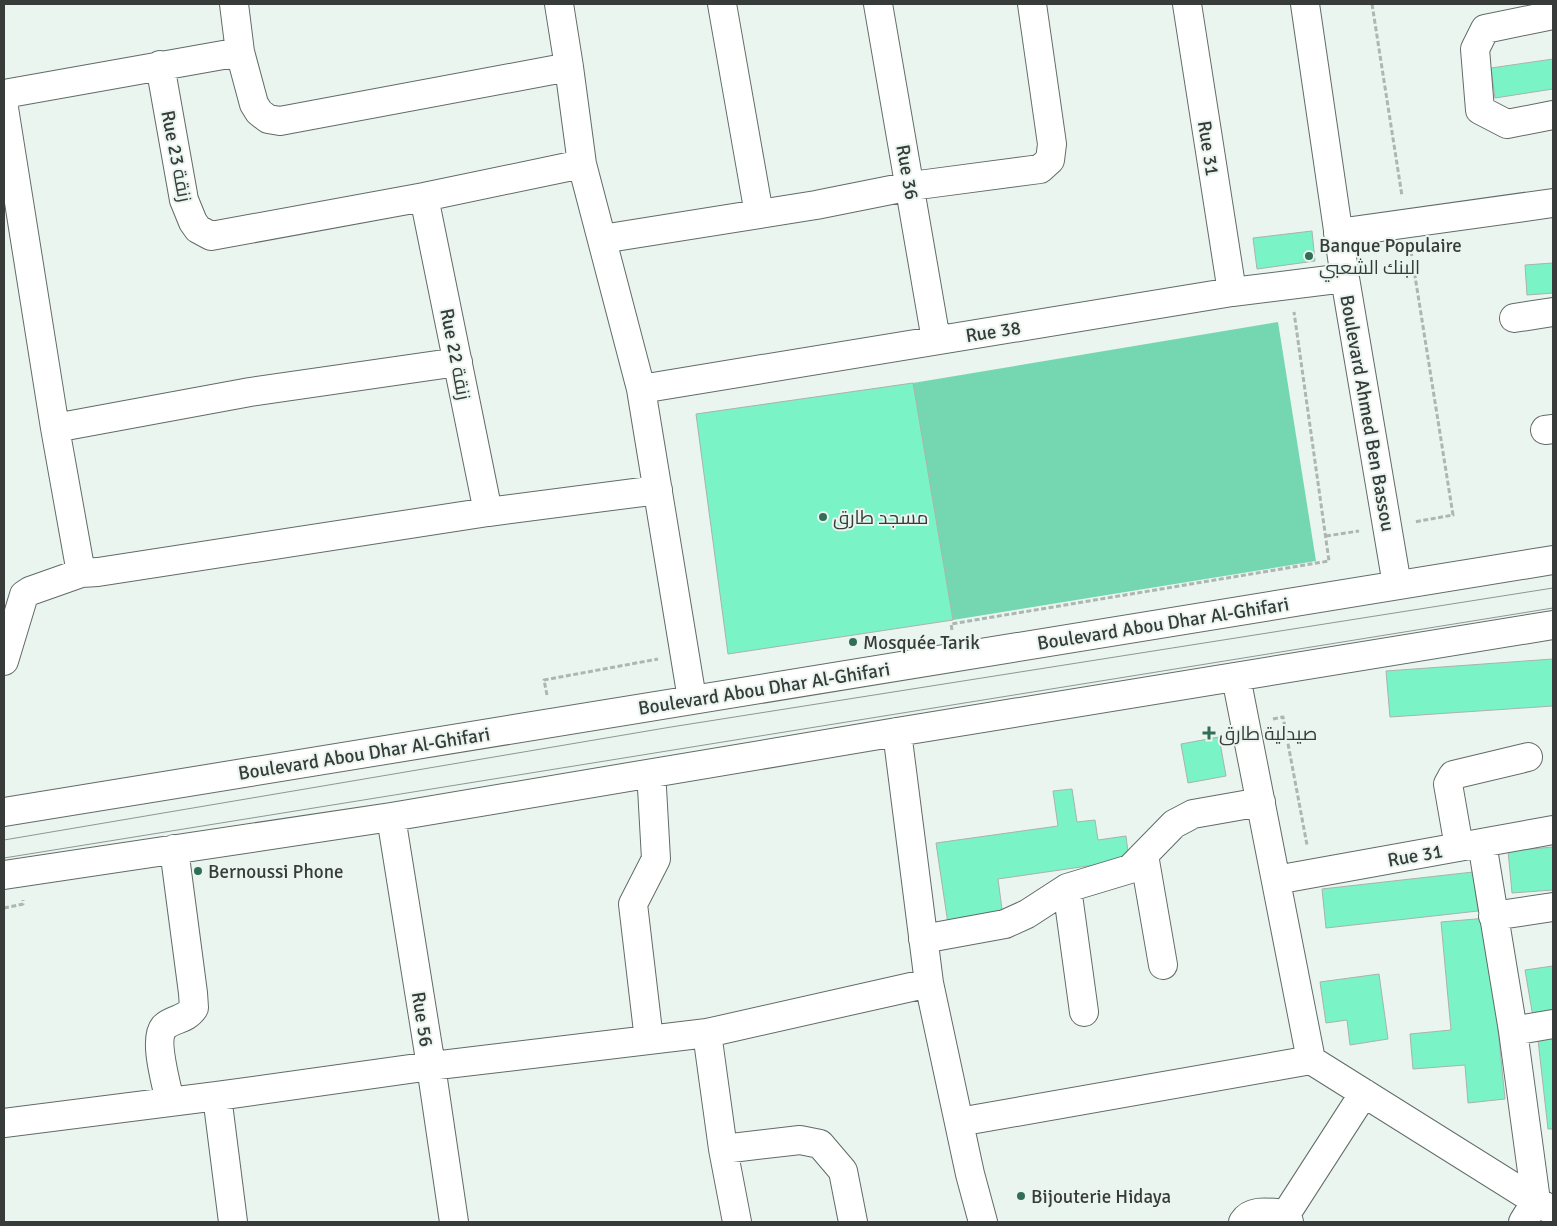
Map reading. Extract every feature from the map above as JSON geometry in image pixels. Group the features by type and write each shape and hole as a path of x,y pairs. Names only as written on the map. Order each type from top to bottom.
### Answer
{"street":[{"path":"234,4 240,52 254,104 259,112 268,119 280,121 569,68"},
{"path":"559,4 582,164 641,389 692,699"},
{"path":"722,4 759,214"},
{"name":"Rue 36","path":"878,4 911,186 936,340"},
{"path":"602,240 816,205 911,186 1040,169 1050,160 1052,144 1032,4"},
{"name":"Rue 31","path":"1187,4 1232,292"},
{"name":"Boulevard Ahmed Ben Bassou","path":"1305,4 1345,278 1397,585"},
{"path":"1553,16 1485,29 1476,49 1480,110 1507,124 1553,115"},
{"path":"4,94 240,52"},
{"name":"Rue 23 زنقة","path":"160,65 184,200 198,229 211,236 424,197"},
{"path":"4,108 80,573"},
{"path":"424,197 582,164"},
{"name":"Rue 22 زنقة","path":"424,197 488,512"},
{"path":"1338,232 1553,202"},
{"name":"Rue 38","path":"641,389 1232,292 1345,278"},
{"path":"1514,318 1553,312"},
{"path":"55,428 250,392 458,362"},
{"path":"4,661 24,595 30,591 80,573 98,572 488,512 658,490"},
{"name":"Boulevard Abou Dhar Al-Ghifari","path":"4,812 1553,560"},
{"path":"4,875 391,817 896,732 1553,625"},
{"path":"1236,677 1312,1060"},
{"path":"896,732 929,983 970,1174 983,1222"},
{"path":"1528,757 1453,775 1448,784 1493,916 1513,1031 1537,1211"},
{"path":"649,1040 633,904 656,859 650,774"},
{"path":"923,939 1005,924 1027,914 1066,888 1130,869 1174,824 1193,814 1261,802"},
{"name":"Rue 56","path":"391,817 454,1222"},
{"name":"Rue 31","path":"1276,880 1553,830"},
{"path":"170,1102 160,1045 162,1030 169,1024 185,1018 194,1008 174,849"},
{"path":"1144,855 1163,965"},
{"path":"1066,888 1084,1012"},
{"path":"1493,916 1553,907"},
{"path":"4,1123 431,1066 707,1033 929,983"},
{"path":"1513,1031 1553,1024"},
{"path":"707,1033 737,1222"},
{"path":"959,1122 1312,1060 1364,1093 1537,1211"},
{"path":"1243,1222 1258,1212 1287,1218 1364,1093"},
{"path":"217,1096 233,1222"},
{"path":"724,1149 800,1140 820,1144 844,1171 854,1222"}],"path":[{"path":"1326,536 1452,515 1372,4"},
{"path":"953,637 951,624 1329,561 1290,284"},
{"path":"1246,725 1283,717 1312,874"}],"green space":[{"path":"1278,322 1316,561 953,620 913,383"}],"building":[{"path":"1553,59 1553,89 1495,98 1491,68"},
{"path":"1312,231 1315,261 1257,269 1253,238"},
{"path":"1553,263 1553,293 1527,295 1525,265"},
{"name":"مسجد طارق","path":"913,383 953,620 728,654 696,414"},
{"path":"1553,659 1553,706 1390,717 1386,671"},
{"path":"1219,737 1226,776 1188,783 1181,744"},
{"path":"1072,789 1077,822 1095,820 1098,840 1126,836 1129,860 998,879 1003,917 948,924 936,843 1058,826 1053,791"},
{"path":"1553,847 1553,890 1512,893 1508,851"},
{"path":"1473,872 1478,911 1326,928 1322,889"},
{"path":"1487,918 1505,1099 1468,1103 1465,1065 1413,1069 1410,1034 1451,1030 1441,922"},
{"path":"1553,966 1553,1014 1533,1017 1525,970"},
{"path":"1379,974 1388,1039 1350,1045 1347,1020 1326,1023 1320,982"},
{"path":"1553,1038 1553,1129 1548,1129 1538,1040"}],"tram line":[{"path":"4,840 671,727 1553,588"},
{"path":"4,858 1553,608"}],"place":[{"name":"Banque Populaire البنك الشعبي","path":"1309,256"},
{"name":"مسجد طارق","path":"823,517"},
{"name":"Mosquée Tarik","path":"853,642"},
{"name":"صيدلية طارق","path":"1209,733"},
{"name":"Bernoussi Phone","path":"198,871"},
{"name":"Bijouterie Hidaya","path":"1021,1196"}]}
